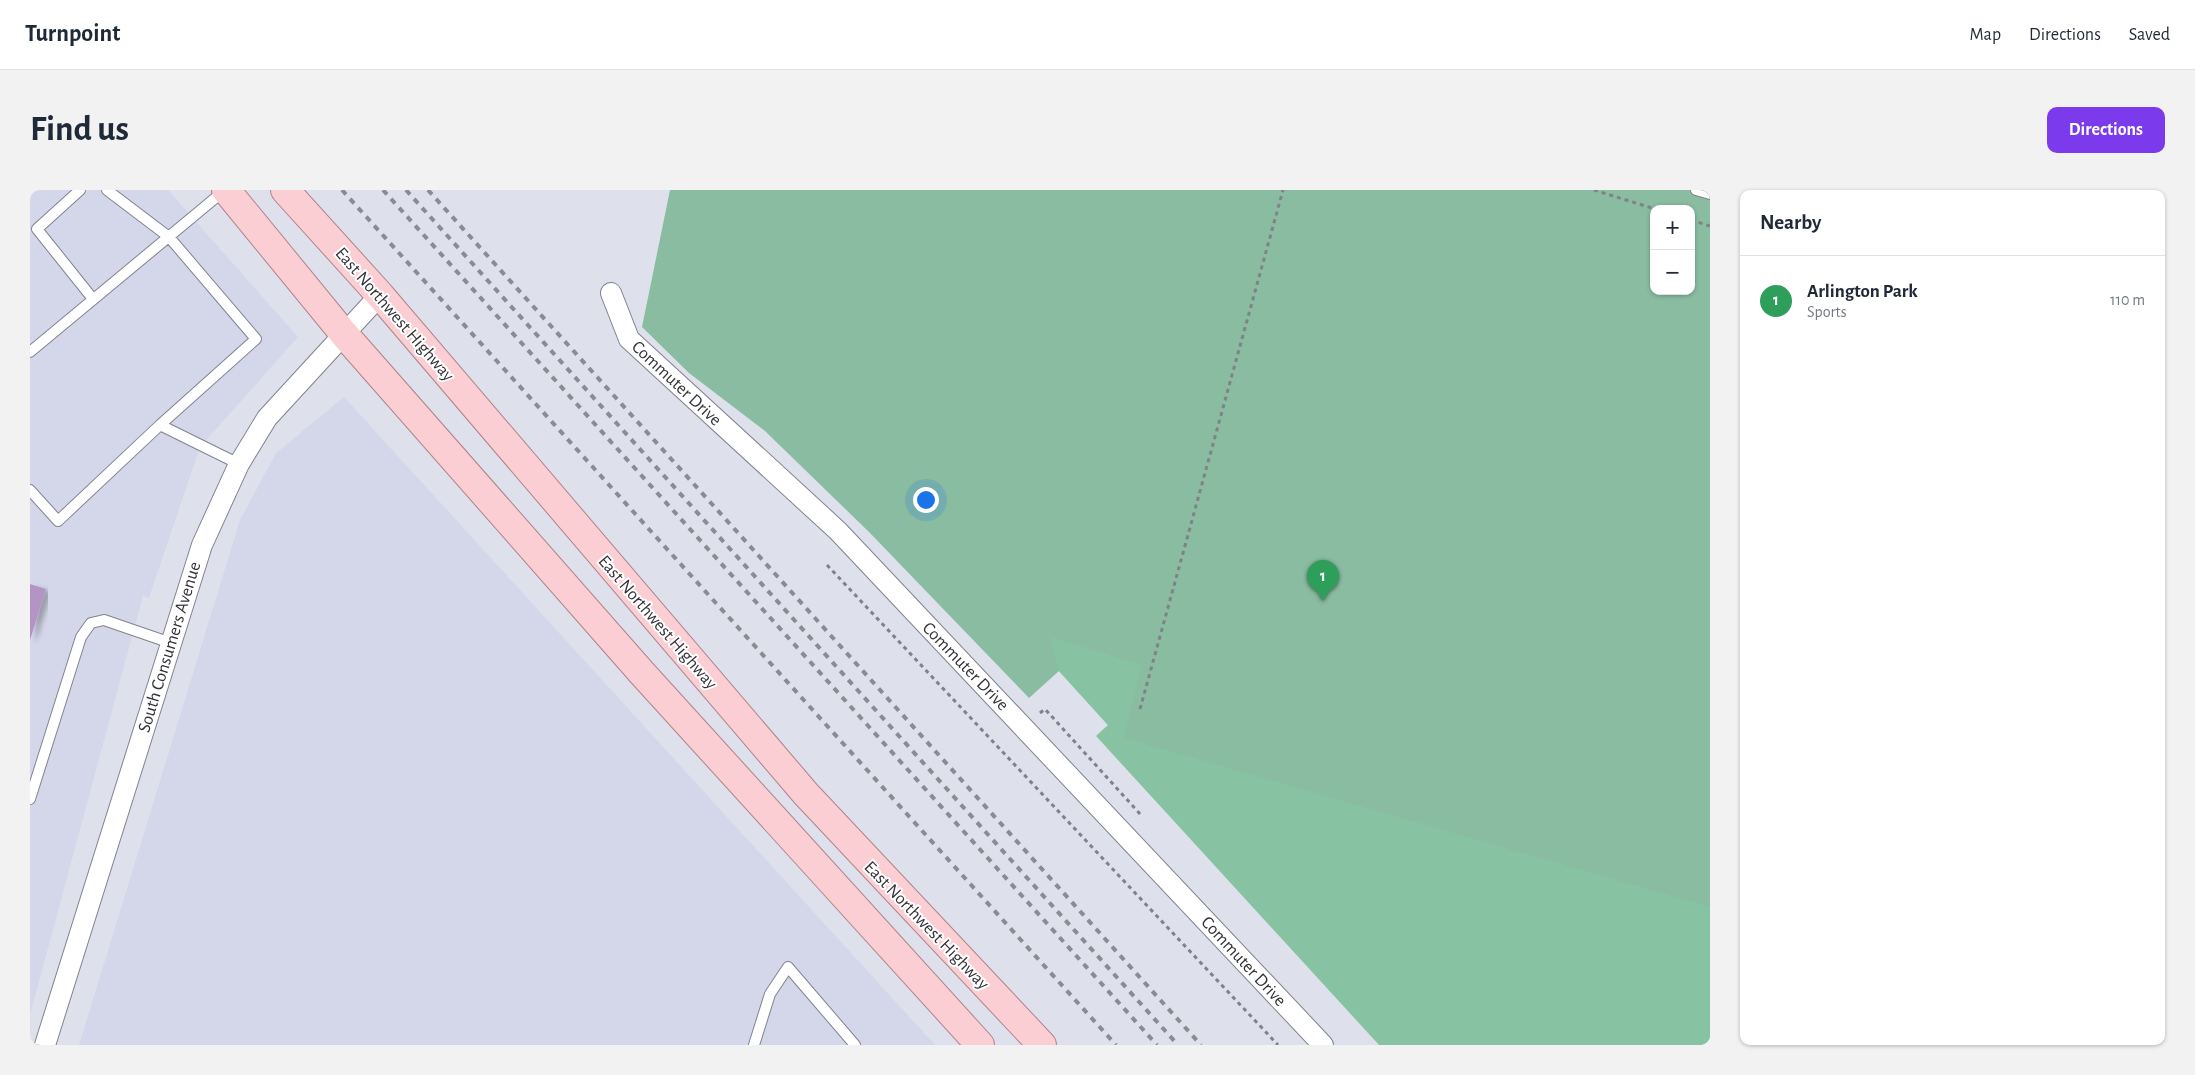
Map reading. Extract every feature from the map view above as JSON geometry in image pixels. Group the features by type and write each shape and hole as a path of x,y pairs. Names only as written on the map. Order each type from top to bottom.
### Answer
{"main road":[{"path":"226,190 344,334 746,790 980,1045"},
{"name":"East Northwest Highway","path":"285,190 380,295 812,801 1042,1045"}],"street":[{"name":"Commuter Drive","path":"611,293 629,339 838,531 1323,1045"},
{"name":"South Consumers Avenue","path":"45,1045 202,545 239,464 267,418 380,295"}],"lane":[{"path":"80,190 37,229 93,299"},
{"path":"30,490 58,521 160,425 256,339 169,237 107,190"},
{"path":"30,352 226,190"},
{"path":"1696,190 1710,194"},
{"path":"160,425 239,464"},
{"path":"30,799 81,637 91,623 104,620 170,643"},
{"path":"754,1045 770,994 788,967 855,1045"}],"path":[{"path":"1140,709 1283,190"},
{"path":"1594,190 1650,207"},
{"path":"1695,221 1710,226"},
{"path":"828,564 1278,1045"}],"shaded area":[{"path":"30,190 168,190 298,337 200,447 149,598 143,596 30,1015"},
{"path":"344,397 935,1045 79,1045 240,520 276,453"}],"green space":[{"path":"670,190 1710,190 1710,1045 1380,1045 1108,725 1059,671 1029,698 869,532 765,431 689,373 642,327"},
{"path":"1051,637 1141,665 1124,738 1710,907 1710,1045 1379,1045 1096,736 1108,725 1058,670"}],"building":[{"path":"30,584 46,589 30,640"}],"railway":[{"path":"342,190 1116,1045"},
{"path":"383,190 1157,1045"},
{"path":"406,190 1178,1045"},
{"path":"428,190 1201,1045"}],"place":[{"name":"Arlington Park","path":"1323,601"}]}
